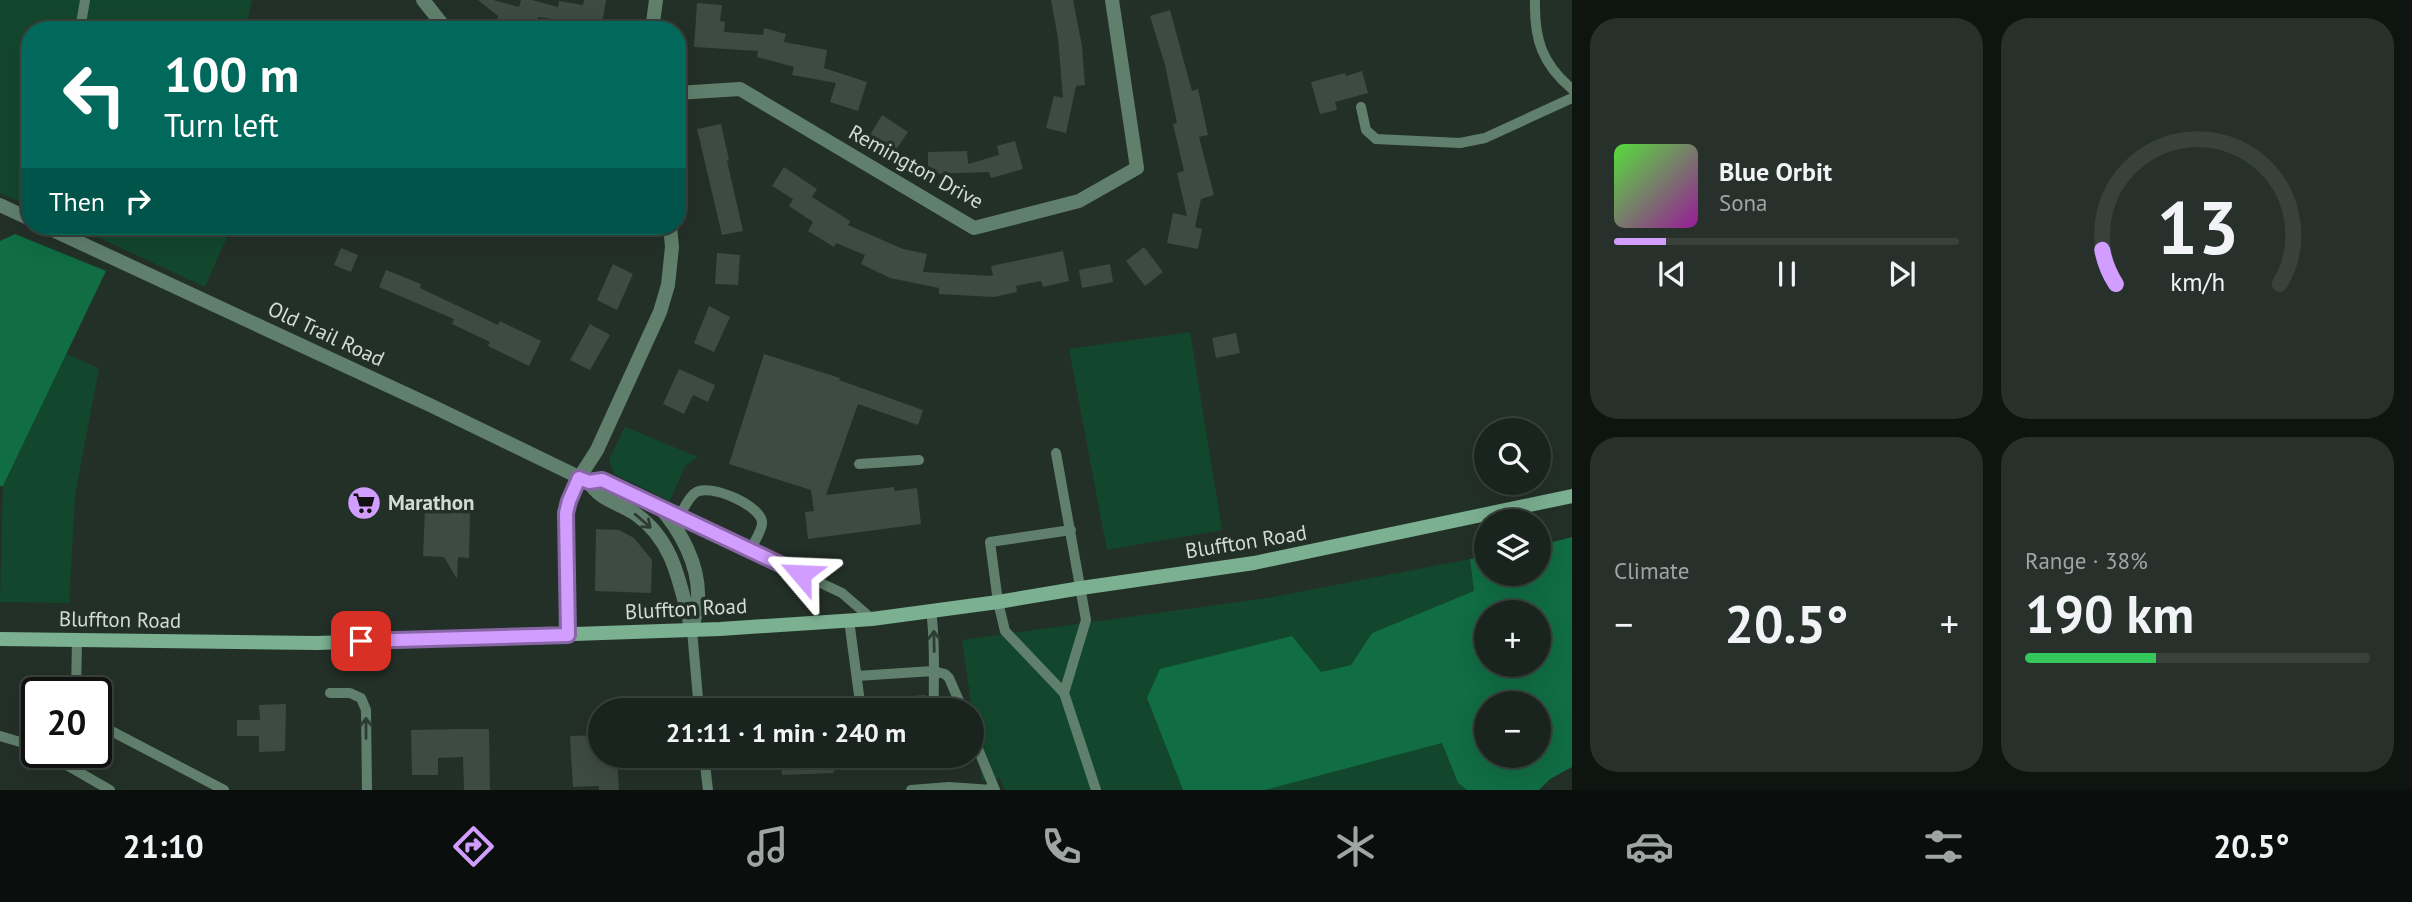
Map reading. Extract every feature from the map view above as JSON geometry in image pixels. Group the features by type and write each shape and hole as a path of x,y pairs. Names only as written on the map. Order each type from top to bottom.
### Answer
{"main road":[{"name":"Bluffton Road","path":"0,639 317,643 692,630 872,619 1254,563 1572,496"}],"street":[{"path":"424,0 440,21"},
{"path":"654,21 656,0"},
{"name":"Remington Drive","path":"686,92 740,89 974,228 1079,201 1137,168 1112,0"},
{"path":"1,207 21,215"},
{"name":"Old Trail Road","path":"63,235 432,406 584,480 595,494 638,515 671,553 692,630"},
{"path":"584,480 660,312 668,285 671,235"},
{"name":"Old Trail Road","path":"658,505 673,522 688,551 696,575 698,602 692,630"}],"lane":[{"path":"82,21 85,0"},
{"path":"1535,0 1541,50 1555,75 1572,89"},
{"path":"1361,107 1366,130 1376,139 1460,143 1485,138 1572,98"},
{"path":"1056,453 1086,620 1064,693"},
{"path":"859,464 919,460"},
{"path":"568,635 566,513 569,501 584,480"},
{"name":"Old Trail Road","path":"584,480 602,480 751,549 842,593 872,619"},
{"path":"680,515 694,493 703,489 713,489 755,509 762,524 751,549"},
{"path":"1071,530 990,542 1005,631 1064,693 1096,790"},
{"path":"931,611 935,639 934,698"},
{"path":"849,620 860,698"},
{"path":"692,630 698,698"},
{"path":"77,677 78,640"},
{"path":"857,676 933,671 949,678 957,698"},
{"path":"330,693 350,693 361,698 366,710 367,790"},
{"path":"112,731 224,790"},
{"path":"0,736 21,743"},
{"path":"911,790 960,787 994,790 984,765"},
{"path":"71,768 110,790"},
{"path":"705,768 708,790"}],"green space":[{"path":"0,0 252,0 248,21 21,21 21,202 0,193"},
{"path":"15,234 106,271 3,486 0,486 0,241"},
{"path":"93,235 228,235 205,287"},
{"path":"1190,332 1222,530 1107,550 1069,349"},
{"path":"66,354 99,368 75,496 69,603 0,602 3,486"},
{"path":"625,427 698,457 685,466 670,501 614,474 609,460"},
{"path":"1572,537 1572,767 1550,779 1539,790 1467,790 1458,783 1442,743 1265,790 1183,790 1147,698 1160,669 1292,636 1321,672 1351,665 1372,633 1474,591 1470,559 1474,558 1474,586 1551,586 1551,543"},
{"path":"1470,559 1475,591 1372,633 1351,665 1321,672 1147,698 1183,790 1005,790 1000,778 982,781 980,768 984,768 984,698 970,698 962,640 1273,597"},
{"path":"1442,743 1458,783 1467,790 1265,790"}],"building":[{"path":"478,0 493,0 519,7 521,0 532,0 558,7 559,1 583,5 584,0 606,0 602,21 567,21 538,17 537,21 497,21 498,16"},
{"path":"1051,0 1073,0 1082,46 1085,85 1076,86 1066,133 1046,128 1054,96 1063,98 1058,38"},
{"path":"697,3 722,5 720,21 725,22 724,32 763,35 764,28 786,34 784,42 827,50 824,68 867,82 858,111 830,102 836,83 792,75 794,67 757,57 758,51 694,47"},
{"path":"1170,10 1192,91 1198,89 1208,135 1199,137 1214,195 1201,199 1195,227 1202,229 1198,249 1167,243 1173,213 1187,216 1177,173 1184,171 1173,124 1177,123 1165,65 1150,16"},
{"path":"1362,71 1368,93 1335,102 1337,110 1320,114 1311,82"},
{"path":"882,115 908,132 895,151 870,135"},
{"path":"721,124 743,231 722,235 697,129"},
{"path":"1015,141 1023,169 991,178 989,172 928,174 928,152 967,151 968,164 999,155 997,146"},
{"path":"784,167 817,189 812,197 850,221 848,225 903,249 927,254 923,272 993,276 991,266 1063,251 1069,281 1043,287 1041,281 1016,286 1017,292 994,297 939,294 939,288 890,278 861,264 865,255 836,243 834,247 808,231 813,222 789,206 793,199 772,186"},
{"path":"1144,247 1163,272 1145,286 1126,261"},
{"path":"341,248 358,255 351,272 334,265"},
{"path":"717,253 740,255 738,285 715,284"},
{"path":"613,264 633,274 617,310 597,300"},
{"path":"1110,264 1113,282 1082,288 1079,270"},
{"path":"386,270 421,284 420,288 498,325 500,321 541,341 529,366 488,346 490,342 452,324 454,319 379,287"},
{"path":"709,306 730,317 714,352 694,343"},
{"path":"590,324 610,335 590,370 570,360"},
{"path":"1236,333 1240,353 1216,358 1212,338"},
{"path":"764,354 840,378 839,380 923,410 918,425 858,404 826,495 894,487 894,491 917,488 921,524 808,539 805,512 814,511 811,490 729,464"},
{"path":"679,369 715,385 708,402 693,395 684,414 663,404"},
{"path":"425,509 470,511 469,558 458,557 457,579 444,557 423,556"},
{"path":"596,529 619,530 634,538 652,560 651,593 595,591"},
{"path":"926,695 926,698 882,698"},
{"path":"286,704 285,751 259,752 259,736 237,736 237,720 260,720 259,705"},
{"path":"489,729 490,790 464,790 463,757 438,758 438,775 412,775 411,730"},
{"path":"588,735 588,768 618,768 619,790 599,790 599,786 573,787 570,736"},
{"path":"782,768 834,768 834,773 782,775"}],"place":[{"name":"Marathon","path":"364,503"}],"route":[{"path":"361,641 568,635 566,513 579,478 589,482 602,480 801,574"}]}
